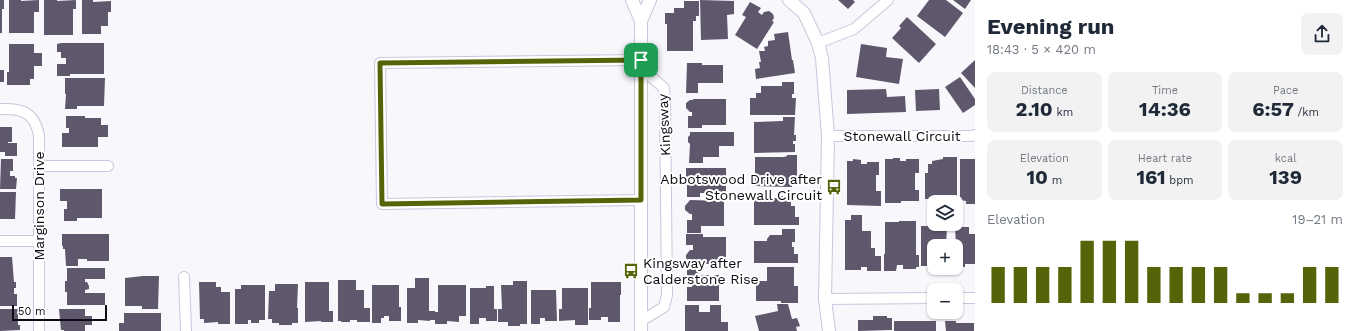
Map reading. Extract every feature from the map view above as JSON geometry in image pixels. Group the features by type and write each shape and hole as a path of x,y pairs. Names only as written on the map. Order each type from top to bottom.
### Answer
{"street":[{"name":"Kingsway","path":"632,0 641,21 641,326"},
{"name":"Kingsway","path":"641,21 650,0"},
{"path":"789,0 804,13 818,43 822,58 828,136 825,299 829,331"},
{"path":"818,43 854,29 888,0"},
{"path":"641,64 380,63 382,204 641,200"},
{"name":"Kingsway","path":"641,64 664,88 665,95 667,295 664,308 641,326"},
{"name":"Marginson Drive","path":"0,108 21,110 30,115 36,125 39,135 39,331"},
{"name":"Stonewall Circuit","path":"828,136 975,135"},
{"path":"39,166 108,166"},
{"path":"0,241 38,241"},
{"path":"184,277 186,331"},
{"path":"825,299 927,298"},
{"path":"963,298 975,298"}],"building":[{"path":"0,0 4,0 4,9 2,9 2,33 0,33"},
{"path":"9,0 39,0 39,12 34,12 34,33 9,33"},
{"path":"44,0 76,0 76,9 73,9 73,35 44,35"},
{"path":"82,0 93,0 93,2 111,1 111,12 108,12 108,26 101,26 101,34 82,34"},
{"path":"700,0 734,1 734,14 727,15 728,39 701,40"},
{"path":"838,0 853,0 855,2 848,9"},
{"path":"929,0 946,0 963,13 945,37 917,16"},
{"path":"953,0 971,0 965,9"},
{"path":"684,1 699,1 699,16 696,16 696,21 693,21 693,51 667,51 667,24 665,24 665,13 674,13 674,8 684,8"},
{"path":"750,2 761,8 758,12 762,15 764,12 769,11 773,14 774,18 772,21 774,22 757,49 735,35 746,17 742,15"},
{"path":"907,17 936,44 919,63 892,38 901,28 899,26"},
{"path":"788,32 795,73 756,79 755,69 760,68 759,62 761,62 759,51 765,51 764,47 768,46 768,41 775,40 774,34"},
{"path":"104,43 104,74 70,74 70,76 57,76 57,64 66,64 66,58 61,58 61,52 57,52 57,44"},
{"path":"9,44 34,44 34,53 42,53 42,66 34,66 34,79 30,79 30,85 7,85 7,72 9,72"},
{"path":"861,44 887,48 886,57 903,59 899,84 856,77"},
{"path":"975,60 975,88 961,73"},
{"path":"687,63 723,65 723,83 698,83 698,93 686,93"},
{"path":"0,70 4,70 4,82 0,82"},
{"path":"960,77 975,99 975,105 963,113 945,87"},
{"path":"65,78 105,78 104,106 77,106 77,109 65,109"},
{"path":"782,82 794,82 794,94 792,94 792,98 796,98 795,115 750,115 750,98 756,98 756,93 761,93 761,86 782,86"},
{"path":"886,89 887,97 905,96 906,112 847,114 847,90"},
{"path":"939,89 940,110 916,111 915,90"},
{"path":"693,99 726,99 726,125 702,125 702,128 688,128 688,116 692,116 692,112 686,108 686,103"},
{"path":"66,116 101,118 101,125 108,125 108,137 98,137 98,147 62,147 62,133 69,133 69,128 66,128"},
{"path":"783,117 795,117 794,135 796,135 796,141 793,141 793,144 795,144 795,152 754,153 754,122 783,121"},
{"path":"0,127 12,127 12,142 8,143 17,143 17,156 5,156 5,152 0,152"},
{"path":"690,132 734,132 734,146 719,146 719,157 703,157 703,163 689,163 690,144 688,142 688,137"},
{"path":"787,155 797,155 797,177 792,177 792,187 755,186 755,157 784,157"},
{"path":"943,157 957,157 957,195 927,195 927,199 925,199 925,173 928,173 928,164 932,164 932,161 943,159"},
{"path":"900,158 900,161 906,161 906,159 919,159 919,173 915,173 915,190 919,190 919,201 885,203 885,159"},
{"path":"1,159 13,159 13,171 10,171 10,176 15,176 15,178 17,178 16,189 0,189"},
{"path":"853,159 861,160 861,164 867,164 867,162 879,162 879,175 876,175 876,191 881,191 881,206 847,205 847,161 853,161"},
{"path":"960,159 975,159 975,204 966,204 966,201 963,200 963,195 960,195"},
{"path":"686,168 726,168 726,193 700,193 700,197 687,197 687,185 693,185 693,178 686,178"},
{"path":"60,189 102,189 102,218 77,218 77,221 64,221 64,209 67,209 67,201 60,201"},
{"path":"0,192 16,192 15,219 0,219"},
{"path":"780,196 791,196 791,206 795,206 795,217 799,217 799,225 754,225 754,198 780,198"},
{"path":"690,200 724,201 724,226 701,226 701,233 687,233 687,220 692,220 692,214 685,210 685,206"},
{"path":"851,215 862,215 862,231 871,231 871,248 875,248 875,256 881,256 881,271 867,271 867,267 861,267 861,270 845,270 845,220 851,220"},
{"path":"916,221 916,255 919,255 919,267 916,267 916,269 903,269 903,265 897,265 896,271 884,271 885,222"},
{"path":"921,226 927,226 927,231 947,231 946,239 927,239 927,266 921,266"},
{"path":"963,227 969,227 969,234 975,234 975,264 965,264 965,267 963,267 963,239 956,239 955,231 963,231"},
{"path":"782,229 795,229 795,242 792,242 792,247 794,247 794,254 798,254 798,263 754,263 754,241 767,241 770,235 782,235"},
{"path":"62,234 109,234 109,261 87,261 87,259 78,259 78,266 66,266 65,249 63,249 62,246"},
{"path":"686,234 703,234 703,237 726,237 726,264 693,264 693,262 690,262 686,258 686,255 690,250 693,250 693,245 686,245"},
{"path":"0,257 12,257 14,282 16,282 14,294 17,294 17,306 0,306"},
{"path":"767,267 794,267 794,286 798,286 798,303 756,301 756,281 767,281"},
{"path":"67,268 105,268 105,279 85,279 89,289 85,290 85,293 105,293 105,305 67,305 65,281 67,281"},
{"path":"687,269 699,269 699,275 719,275 719,301 687,301 687,287 692,287 692,281 687,281"},
{"path":"159,276 158,309 142,309 142,306 125,306 125,278"},
{"path":"415,278 429,278 429,311 435,311 435,320 418,320 418,323 407,323 407,288 415,288"},
{"path":"338,280 356,280 356,290 364,290 364,308 370,308 370,322 357,322 357,320 350,320 350,322 338,321"},
{"path":"513,281 527,281 527,324 520,324 520,326 508,326 508,322 498,322 498,309 502,309 501,285 513,285"},
{"path":"199,282 216,282 216,287 221,287 221,292 230,292 230,324 218,324 218,322 204,323 204,319 200,319"},
{"path":"305,282 329,282 329,311 333,311 333,322 305,322"},
{"path":"591,282 621,282 620,322 608,322 608,317 601,317 601,320 589,320 589,308 591,308"},
{"path":"275,284 298,284 298,323 292,323 292,325 279,325 279,323 272,323 272,319 268,319 269,291 275,291"},
{"path":"241,285 265,285 265,320 259,320 259,323 251,323 251,320 248,320 248,324 235,324 235,289 241,289"},
{"path":"372,285 399,285 399,307 401,307 401,321 389,321 389,316 384,316 384,318 381,318 381,323 372,323"},
{"path":"438,285 466,285 466,316 459,316 459,322 447,321 447,324 435,324 435,312 438,312"},
{"path":"486,286 494,286 494,309 497,309 497,321 486,321 486,318 479,318 479,324 470,324 470,288 486,288"},
{"path":"562,288 588,288 588,325 575,325 575,320 559,321 559,309 562,309"},
{"path":"531,290 556,290 557,321 545,321 545,318 540,318 540,324 531,324"},
{"path":"777,304 788,304 792,319 797,318 800,326 796,327 797,331 759,331 755,316 778,311"},
{"path":"685,305 699,305 699,312 710,312 710,305 721,305 721,322 728,322 728,331 685,331"},
{"path":"0,309 18,309 18,325 20,325 20,330 0,331"},
{"path":"59,309 85,309 85,316 92,316 92,325 85,325 85,331 61,330"},
{"path":"124,313 161,313 161,331 119,331 119,323 124,323"},
{"path":"873,316 887,316 887,318 892,318 892,330 858,331 858,320 873,320"},
{"path":"894,321 936,321 936,331 894,331"},
{"path":"945,321 956,321 956,323 974,323 974,331 946,331"}],"place":[{"name":"Abbotswood Drive after Stonewall Circuit","path":"834,187"},
{"name":"Kingsway after Calderstone Rise","path":"631,271"}],"route":[{"path":"641,60 641,200 382,204 380,63 641,60"}]}
